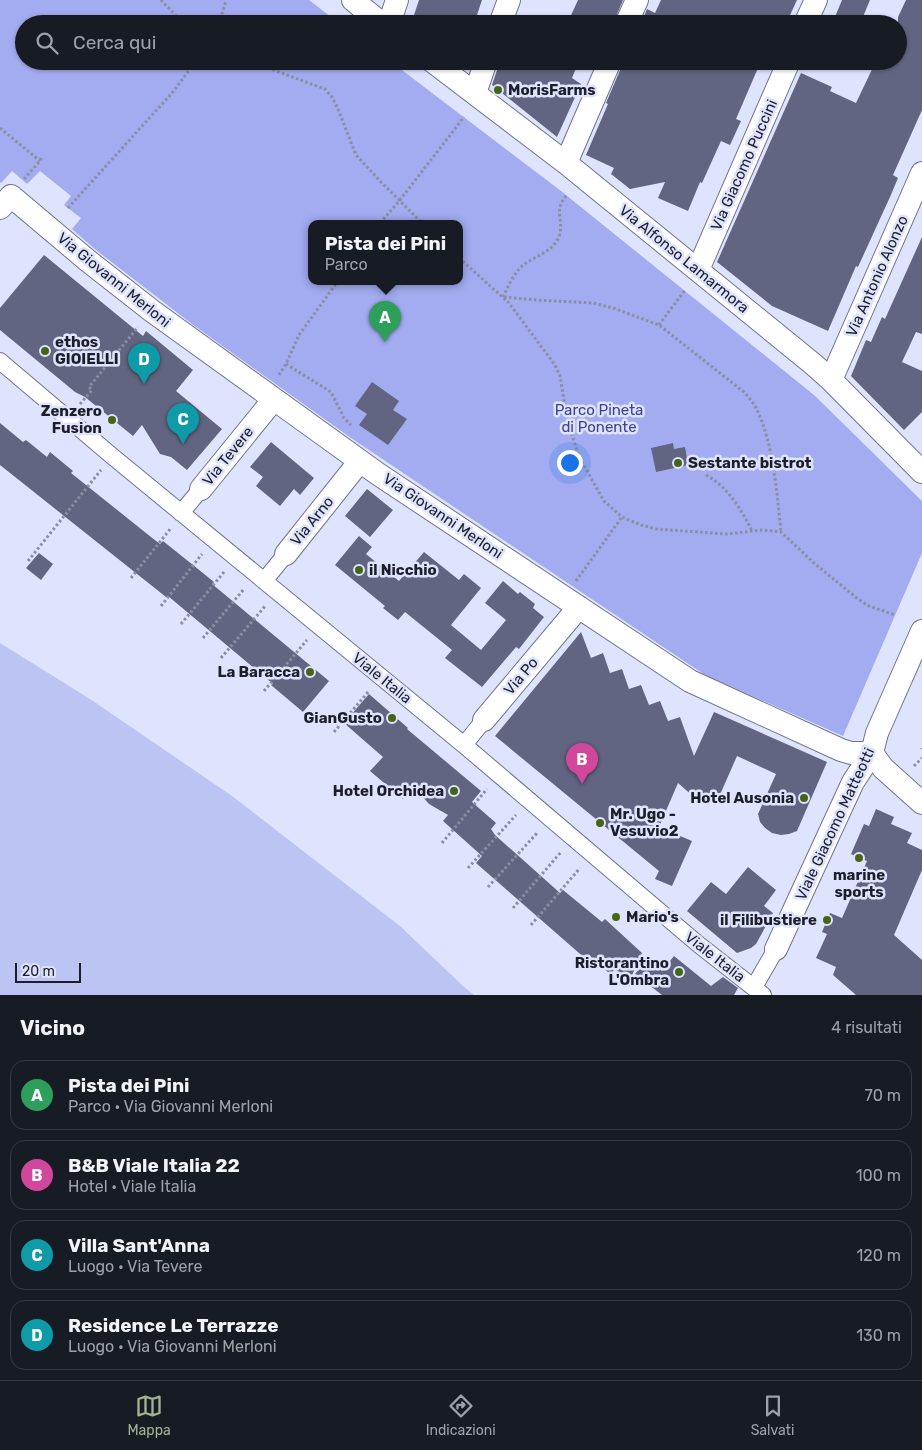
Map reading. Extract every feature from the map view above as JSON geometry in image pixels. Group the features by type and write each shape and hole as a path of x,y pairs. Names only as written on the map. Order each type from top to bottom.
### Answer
{"street":[{"path":"353,0 371,15"},
{"path":"393,15 398,0"},
{"path":"503,15 509,0"},
{"path":"630,15 637,0"},
{"path":"810,15 816,0"},
{"name":"Via Alfonso Lamarmora","path":"444,70 566,164 831,380 922,472"},
{"path":"475,92 483,70"},
{"path":"566,164 606,70"},
{"name":"Via Giacomo Puccini","path":"698,270 785,70"},
{"name":"Via Antonio Alonzo","path":"831,380 922,173"},
{"name":"Via Giovanni Merloni","path":"0,208 11,196 87,260 152,311 275,389 360,461 576,596 700,686 841,750 851,753 872,753"},
{"name":"Viale Italia","path":"0,361 182,514 464,745 698,944 758,991"},
{"name":"Via Tevere","path":"182,514 275,389"},
{"name":"Via Arno","path":"260,578 286,554 360,461"},
{"name":"Via Po","path":"464,745 576,596"},
{"name":"Viale Giacomo Matteotti","path":"758,991 853,782 872,753 875,738 921,640"},
{"path":"902,677 922,664"},
{"path":"872,753 883,768 922,803"}],"path":[{"path":"160,0 175,15"},
{"path":"222,15 226,0"},
{"path":"68,208 172,93 189,70"},
{"path":"274,70 325,89 335,103 356,155 380,182 418,219"},
{"path":"383,220 464,117"},
{"path":"0,128 40,161"},
{"path":"23,180 40,161 42,156"},
{"path":"503,297 512,279 521,268 548,250 556,242 560,231 558,211 560,203 566,196"},
{"path":"463,262 503,297 555,365 560,376 568,418 579,457 604,501 622,517 656,529 727,534 752,531 781,532"},
{"path":"275,389 299,335 335,285"},
{"path":"659,325 685,290"},
{"path":"503,297 593,303 613,308 659,325 744,392 755,405 764,427 781,532 815,564 858,599 869,606 895,615"},
{"path":"86,397 92,390 89,387 139,326"},
{"path":"286,364 331,392 344,418 356,430"},
{"path":"28,561 112,456"},
{"path":"706,475 722,485 727,491 752,531"},
{"path":"131,578 182,514"},
{"path":"576,596 622,517"},
{"path":"161,606 214,540"},
{"path":"181,624 236,558"},
{"path":"203,638 260,578"},
{"path":"221,658 278,592"},
{"path":"264,691 319,626"},
{"path":"334,732 368,693"},
{"path":"914,766 922,758"},
{"path":"442,843 499,775"},
{"path":"468,868 513,818"},
{"path":"488,887 534,836"},
{"path":"513,908 558,856"},
{"path":"531,925 578,872"}],"green space":[{"name":"Parco Pineta di Ponente","path":"0,0 309,0 328,15 15,15 15,70 402,70 561,191 814,395 922,501 922,553 843,736 705,675 351,438 192,324 96,250 72,229 81,218 64,205 71,196 40,171 27,184 12,171 1,183"}],"shaded area":[{"path":"0,643 90,699 232,796 400,926 474,995 0,995"}],"building":[{"path":"419,0 482,0 477,15 414,15"},
{"path":"578,0 623,0 617,15 571,15"},
{"path":"661,0 797,0 790,15 645,15 647,9 655,13"},
{"path":"842,0 870,0 864,15 836,15"},
{"path":"906,0 922,0 922,110 893,175 898,178 890,197 858,267 856,266 828,331 772,306 717,262 801,73 832,87 830,91 856,103 872,70 907,70 907,15 899,15"},
{"path":"497,70 575,70 572,78 581,84 557,137 492,85"},
{"path":"620,70 757,70 736,119 741,121 730,145 721,141 702,183 700,182 688,211 658,198 665,182 630,189 611,174 614,168 586,155 608,104 606,103"},
{"path":"922,237 922,334 916,332 902,362 922,371 922,412 904,430 851,376 866,340 871,342 882,317 885,319"},
{"path":"44,255 143,336 146,331 193,370 176,391 222,429 187,470 171,457 160,454 142,425 133,436 85,397 75,392 0,330 0,308"},
{"path":"372,382 399,401 393,410 407,419 388,445 359,425 367,414 355,406"},
{"path":"0,423 23,442 26,440 47,457 50,452 73,471 71,473 151,537 160,544 163,541 214,582 212,584 329,681 303,712 271,685 273,684 168,596 166,597 0,465"},
{"path":"271,442 314,478 300,495 294,489 280,506 256,486 263,477 250,467"},
{"path":"673,443 674,449 685,447 688,465 656,472 651,448"},
{"path":"367,489 393,510 370,537 345,516"},
{"path":"359,536 372,547 366,554 399,581 424,552 459,580 464,574 481,588 451,625 481,650 506,620 485,603 503,581 518,594 520,592 535,604 533,608 544,617 519,649 516,647 482,687 445,658 452,650 405,612 398,620 383,608 385,606 335,565"},
{"path":"39,553 53,564 41,580 26,568"},
{"path":"581,632 591,658 603,653 610,673 622,669 629,689 641,685 649,705 660,701 668,721 680,717 694,756 714,712 827,762 797,831 781,835 772,833 760,822 758,814 776,774 737,756 719,797 706,801 694,797 678,783 659,827 692,841 672,886 655,879 659,871 495,736"},
{"path":"369,694 407,729 481,791 472,802 496,823 491,829 495,835 560,893 563,890 602,922 605,919 642,953 629,982 615,969 610,974 590,956 587,960 476,863 482,856 443,821 448,815 429,804 413,786 403,799 370,771 383,757 344,723"},
{"path":"876,809 894,817 891,824 912,833 907,843 922,850 922,870 894,935 922,960 922,995 856,995 833,975 836,967 816,958 827,934 822,932 830,913 842,918 867,861 851,854 864,824 869,826"},
{"path":"748,867 776,890 764,906 773,913 756,944 737,953 687,911 711,882 726,894"},
{"path":"674,956 711,986 723,977 738,988 734,995 662,995 635,974 648,958 662,971"}],"place":[{"name":"MorisFarms","path":"498,90"},
{"name":"Pista dei Pini","path":"385,342"},
{"name":"ethos GIOIELLI","path":"45,351"},
{"name":"Residence Le Terrazze","path":"144,384"},
{"name":"Zenzero Fusion","path":"112,420"},
{"name":"Villa Sant'Anna","path":"183,444"},
{"name":"Sestante bistrot","path":"678,463"},
{"name":"il Nicchio","path":"359,570"},
{"name":"La Baracca","path":"310,672"},
{"name":"GianGusto","path":"392,718"},
{"name":"B&B Viale Italia 22","path":"582,784"},
{"name":"Hotel Orchidea","path":"454,791"},
{"name":"Hotel Ausonia","path":"804,798"},
{"name":"Mr. Ugo - Vesuvio2","path":"600,823"},
{"name":"marine sports","path":"859,858"},
{"name":"Mario's","path":"616,917"},
{"name":"il Filibustiere","path":"827,920"},
{"name":"Ristorantino L'Ombra","path":"679,972"}]}
